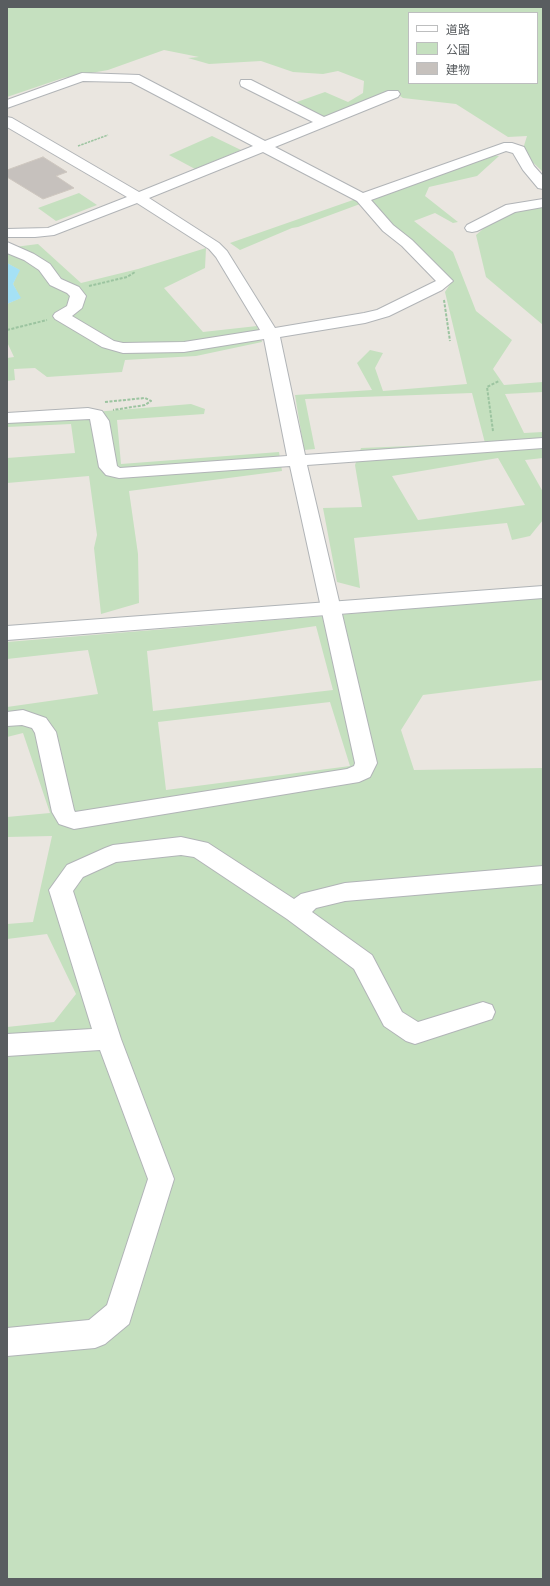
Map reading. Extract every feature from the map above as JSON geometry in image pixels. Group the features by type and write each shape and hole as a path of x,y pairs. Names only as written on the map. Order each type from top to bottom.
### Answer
{"street":[{"path":"7,104 82,77 134,78 362,198 388,228 406,243 444,281 437,287 383,313 366,318 184,347 123,348 108,344 61,316 74,308 78,296 73,290 55,282 45,267 29,257 7,247"},
{"path":"246,83 324,122"},
{"path":"7,233 49,232 65,227 393,94"},
{"path":"7,121 139,198 218,250 271,334 297,460 366,763 362,771 351,776 168,804 74,821 67,818 63,812 45,732 39,723 23,717 7,719"},
{"path":"362,198 504,147 512,147 519,150 528,167 543,184"},
{"path":"472,228 512,208 543,203"},
{"path":"7,418 88,413 96,415 100,421 108,467 112,471 118,473 543,442"},
{"path":"7,633 543,592"},
{"path":"7,1342 95,1334 120,1314 161,1180 108,1039 61,890 75,871 113,854 181,846 200,849 295,912 363,962 393,1020 415,1033 483,1012"},
{"path":"295,912 309,901 345,892 543,876"},
{"path":"7,1045 108,1039"}],"path":[{"path":"61,152 108,135"},
{"path":"73,290 127,277 135,272"},
{"path":"437,287 443,295 450,341"},
{"path":"7,330 61,316"},
{"path":"494,446 487,387 500,381"}],"green space":[{"path":"7,7 543,7 543,172 522,152 527,136 508,137 456,104 403,98 393,91 326,118 294,103 325,92 348,102 363,93 364,81 338,71 323,74 293,72 261,61 209,64 188,58 199,57 164,50 108,70 63,78 7,97"},
{"path":"212,136 241,150 195,169 169,155"},
{"path":"488,155 499,156 477,176 429,187 425,196 458,222 453,223 435,213 414,221 453,252 476,311 512,340 493,369 504,385 543,382 543,392 505,394 524,433 543,432 543,458 525,460 543,492 543,520 530,536 512,540 507,523 354,538 360,588 337,582 323,508 362,507 355,465 361,448 485,443 472,393 305,399 315,449 304,450 295,395 372,390 357,363 370,350 383,353 375,368 383,391 467,384 445,292 452,281 374,206 360,204 292,228 240,250 230,243 353,200 368,199","holes":["498,458 525,505 418,520 392,476"]},
{"path":"79,193 97,205 56,221 38,208"},
{"path":"543,204 543,325 486,277 476,235 505,210"},
{"path":"38,244 81,283 138,269 206,248 205,268 164,288 203,332 257,326 262,342 196,356 125,360 122,372 47,377 35,368 14,369 15,380 7,381 7,358 14,357 7,342 7,304 20,298 13,284 19,270 7,263 7,248"},
{"path":"191,404 205,409 204,414 117,420 121,464 279,452 282,471 129,491 138,554 139,603 101,614 94,548 97,535 89,476 7,483 7,458 75,453 71,424 7,427 7,415 21,418"},
{"path":"543,598 543,680 423,695 401,730 414,770 543,768 543,1579 7,1579 7,1027 54,1022 76,994 47,934 7,939 7,924 33,922 52,836 7,837 7,817 50,813 23,733 7,737 7,707 98,694 88,650 7,659 7,642","holes":["316,626 333,690 153,711 147,651","330,702 350,766 166,790 158,722"]}],"water":[{"path":"7,263 20,270 13,284 21,298 7,304"}],"building":[{"path":"43,157 67,172 56,176 74,188 43,199 7,177 7,170"}]}
